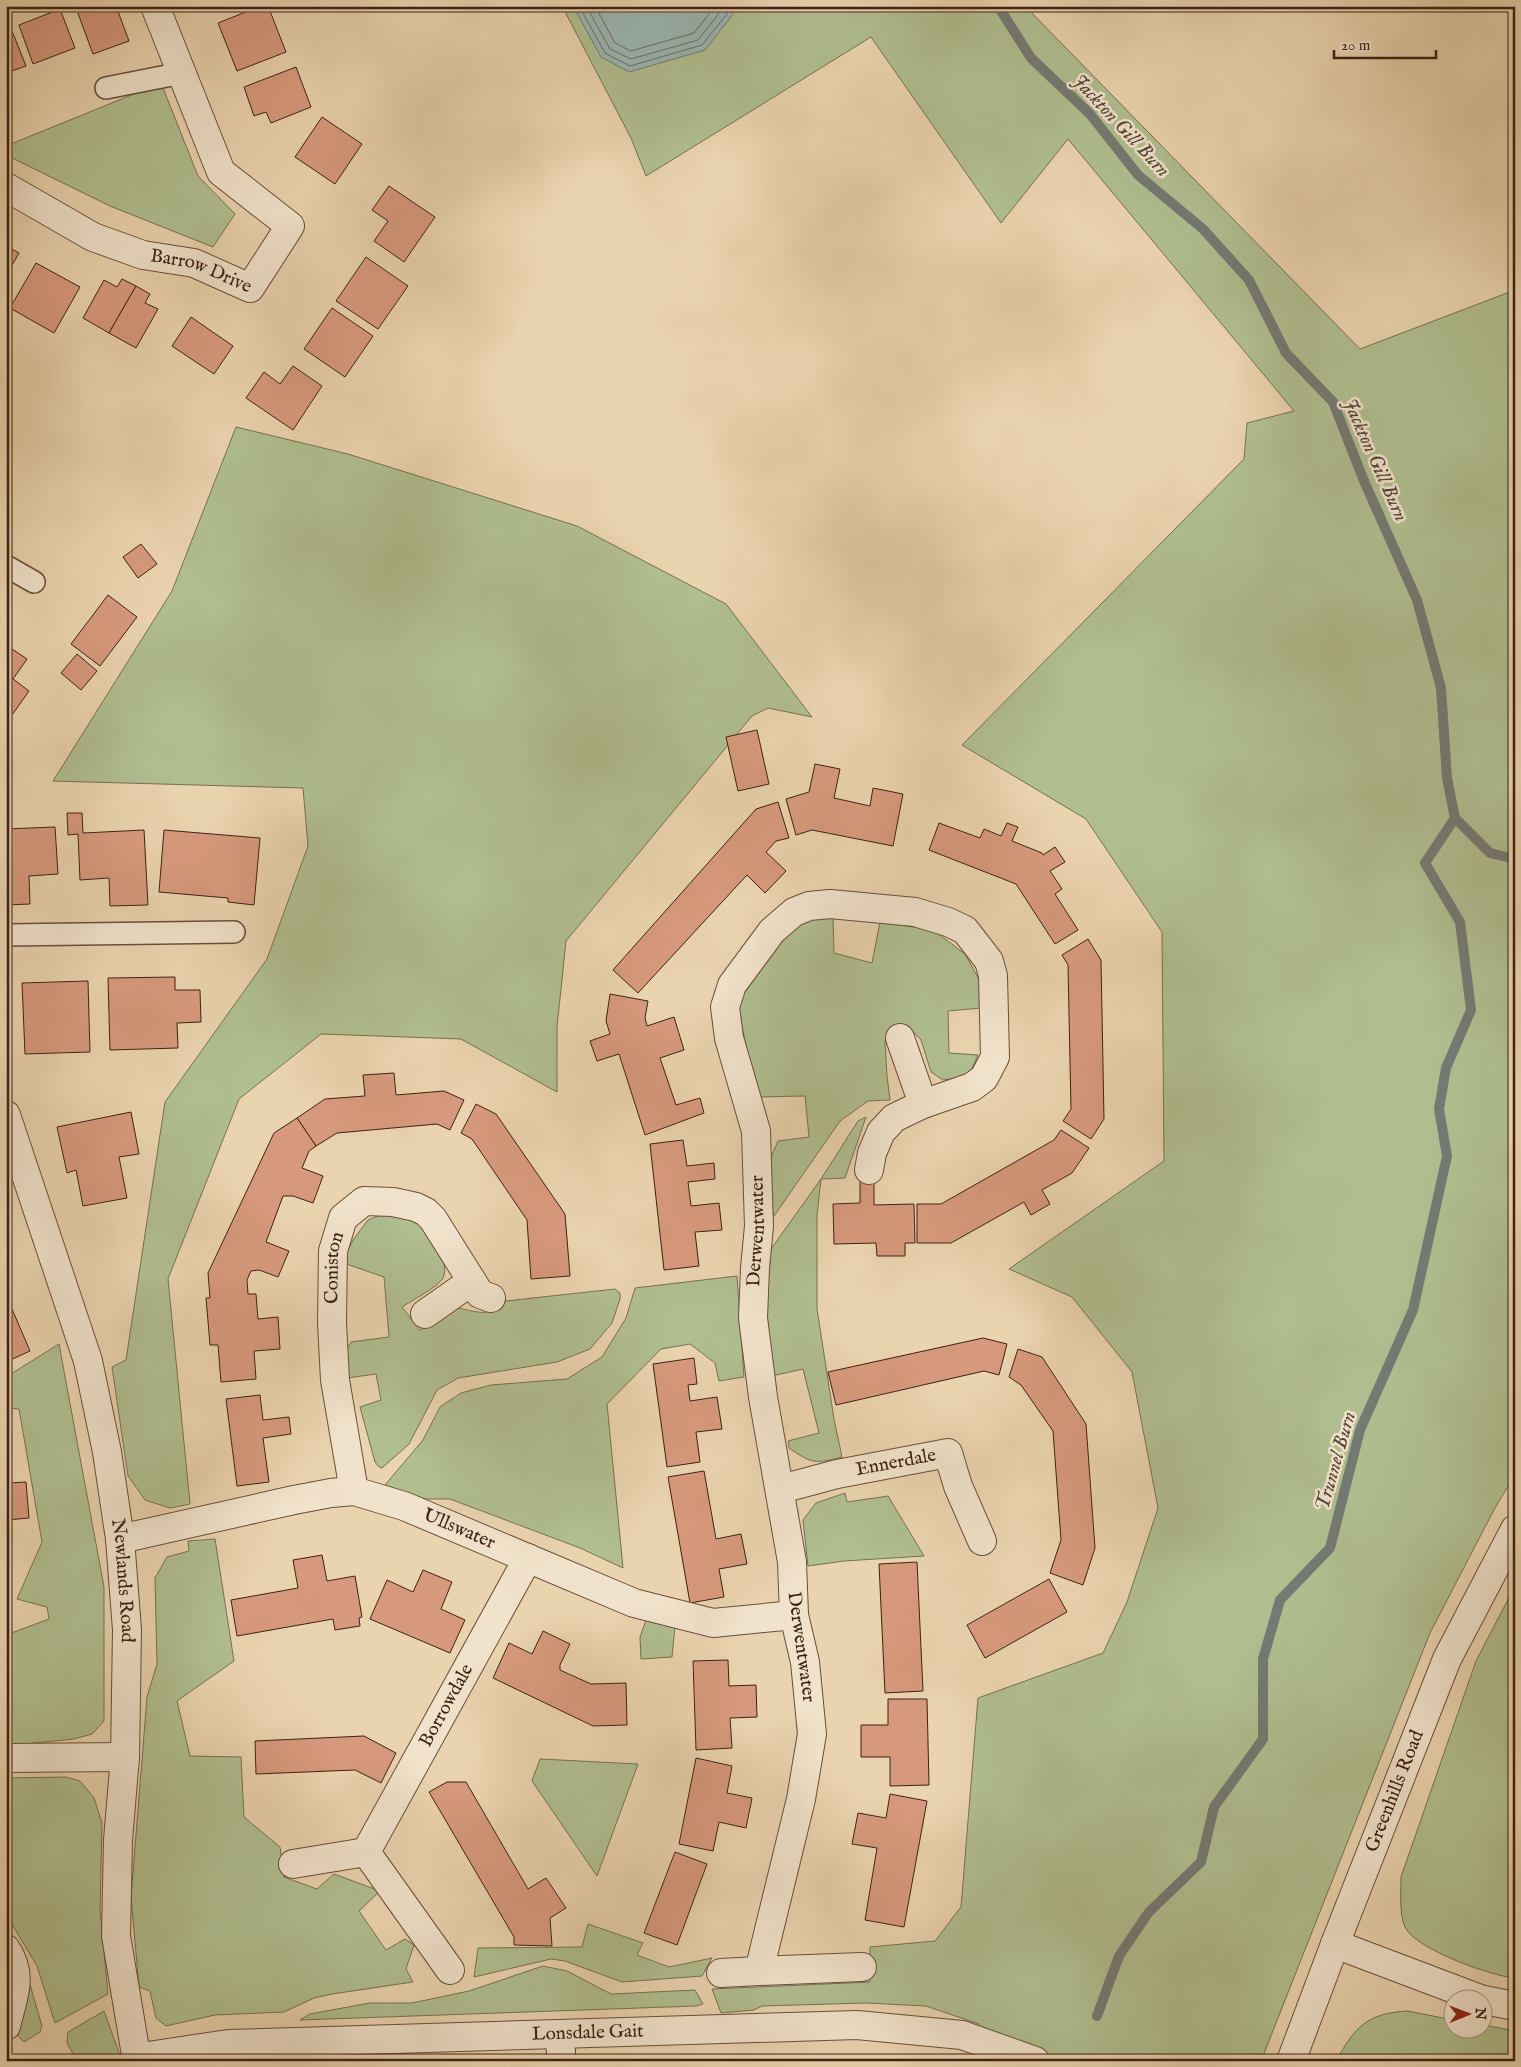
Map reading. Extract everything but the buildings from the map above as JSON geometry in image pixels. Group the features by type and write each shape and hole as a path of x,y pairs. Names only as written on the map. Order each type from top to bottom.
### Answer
{"street":[{"name":"Barrow Drive","path":"6,187 93,237 143,254 194,263 250,288 290,226 221,172 155,6"},
{"name":"Derwentwater","path":"759,1971 801,1799 812,1734 805,1662 794,1615 792,1562 781,1489 763,1397 753,1318 754,1268 759,1226 756,1131 729,1038 726,1007 732,985 772,931 794,912 809,906 830,904 915,912 965,930 989,961 994,976 995,1057 984,1078 972,1087 923,1104 894,1118 881,1132 872,1153 869,1170"},
{"path":"900,1038 923,1104"},
{"name":"Newlands Road","path":"6,1115 88,1361 107,1452 120,1539 127,1630 125,1757 118,1840 116,1936 136,2059"},
{"name":"Coniston","path":"354,1491 335,1380 332,1323 333,1251 343,1218 364,1201 393,1202 416,1207 426,1212 433,1219 481,1289 424,1314"},
{"name":"Ennerdale","path":"781,1489 837,1474 948,1453 958,1486 982,1541"},
{"name":"Ullswater","path":"120,1539 294,1500 354,1491 404,1506 634,1603 713,1623 794,1615"},
{"name":"Greenhills Road","path":"1292,2061 1335,1944 1446,1659 1515,1529"},
{"name":"Borrowdale","path":"366,1852 528,1558"},
{"path":"6,1758 125,1757"},
{"path":"293,1864 366,1852 450,1970"},
{"path":"1335,1944 1457,1990"},
{"path":"6,1949 16,1969 17,1984 6,2026"},
{"path":"721,1973 862,1967"},
{"path":"1494,2002 1515,2006"},
{"name":"Lonsdale Gait","path":"136,2059 228,2044 857,2025 962,2035 1034,2060"},
{"path":"559,2034 560,2061"}],"lane":[{"path":"106,88 182,73"},
{"path":"6,566 34,582"},
{"path":"6,935 234,932"}],"green space":[{"path":"562,6 1025,6 1360,349 1515,290 1515,1475 1496,1506 1430,1633 1261,2061 1035,2061 973,2039 979,2024 926,2006 866,2003 762,2006 754,2010 721,2013 712,1989 870,1982 870,1947 935,1941 961,1907 978,1698 1103,1653 1127,1602 1158,1508 1132,1372 1072,1297 1009,1269 1164,1161 1162,932 1086,819 962,745 1244,459 1247,423 1294,411 1068,139 1001,223 871,37 646,176 631,138"},
{"path":"161,83 198,176 235,214 213,247 110,206 6,155 6,146"},
{"path":"236,427 348,454 577,526 726,604 812,717 768,708 752,716 566,941 557,1027 557,1092 461,1039 321,1034 239,1099 168,1279 190,1504 170,1508 145,1500 128,1476 112,1367 126,1360 165,1102 267,959 308,846 303,788 53,781 172,591"},
{"path":"812,914 833,917 834,953 872,963 880,922 933,930 965,954 981,983 981,1008 948,1011 949,1053 978,1055 968,1077 943,1080 931,1072 921,1040 908,1026 891,1027 885,1041 890,1100 868,1101 840,1121 774,1216 771,1207 769,1162 778,1141 809,1137 805,1096 757,1097 737,1003 792,928"},
{"path":"866,1117 845,1178 821,1179 858,1121"},
{"path":"821,1179 817,1215 817,1309 834,1419 842,1457 826,1461 814,1461 803,1457 789,1448 788,1441 819,1433 803,1369 772,1376 765,1322 771,1249"},
{"path":"383,1214 404,1217 422,1226 433,1239 442,1256 445,1272 440,1282 402,1307 420,1330 458,1308 489,1312 506,1301 615,1289 620,1293 620,1299 612,1323 590,1349 557,1362 458,1378 437,1390 409,1444 382,1468 375,1462 360,1407 381,1400 376,1374 347,1378 342,1359 351,1342 389,1337 384,1277 349,1265 344,1259 353,1240 368,1220"},
{"path":"737,1276 744,1377 719,1381 715,1363 690,1344 661,1349 607,1404 623,1568 580,1548 450,1499 425,1499 385,1485 423,1440 440,1407 461,1393 491,1385 567,1379 602,1357 626,1318 635,1288"},
{"path":"59,1344 104,1587 104,1721 92,1734 74,1739 15,1745 6,1743 6,1635 49,1619 47,1607 17,1599 42,1542 19,1409 6,1408 6,1377"},
{"path":"845,1493 847,1502 888,1496 924,1556 844,1561 808,1566 803,1520 816,1503"},
{"path":"215,1539 234,1661 177,1701 190,1756 241,1757 244,1817 280,1847 284,1877 317,1889 334,1874 380,1891 359,1911 386,1950 405,1939 414,1945 406,1969 413,1982 314,1998 284,2012 215,2015 166,2026 156,2018 150,1991 139,1987 131,1897 147,1697 157,1664 155,1578 167,1557 189,1551 188,1541"},
{"path":"1515,1586 1515,1978 1472,1967 1455,1960 1423,1944 1412,1935 1403,1922 1401,1877 1476,1661"},
{"path":"646,1620 675,1626 672,1657 641,1659 640,1637"},
{"path":"540,1759 638,1764 597,1876 532,1781"},
{"path":"66,1777 80,1781 94,1798 102,1823 100,1910 108,1994 55,2023 37,1966 6,1914 6,1778"},
{"path":"588,1924 643,1943 637,1955 669,1967 712,1958 702,1976 622,1982 565,1961 551,1959 474,1977 478,1948 582,1947"},
{"path":"543,1966 567,1971 611,1994 695,1990 703,2004 696,2006 300,2020 310,2014 370,2003 412,2003 469,1991"},
{"path":"29,1981 42,2026 40,2032 24,2042 18,2036 18,2026"},
{"path":"104,2011 122,2061 77,2061 67,2043 68,2032"},
{"path":"1408,2011 1444,2018 1444,2040 1494,2040 1494,2027 1515,2031 1515,2061 1336,2061 1356,2031 1364,2024 1382,2015"}],"water":[{"path":"573,6 731,6 733,14 705,50 629,72 601,57"}],"waterway":[{"name":"Jackton Gill Burn","path":"998,6 1031,58 1090,114 1138,175 1203,229 1249,280 1286,353 1333,402 1364,481 1417,600 1441,688 1447,778 1455,818 1490,853 1515,859"},
{"name":"Trunnel Burn","path":"1097,2016 1119,1956 1149,1912 1201,1862 1214,1807 1263,1739 1263,1659 1280,1600 1330,1548 1360,1430 1413,1310 1447,1156 1439,1109 1446,1068 1471,1010 1460,922 1425,863 1455,818"}]}
